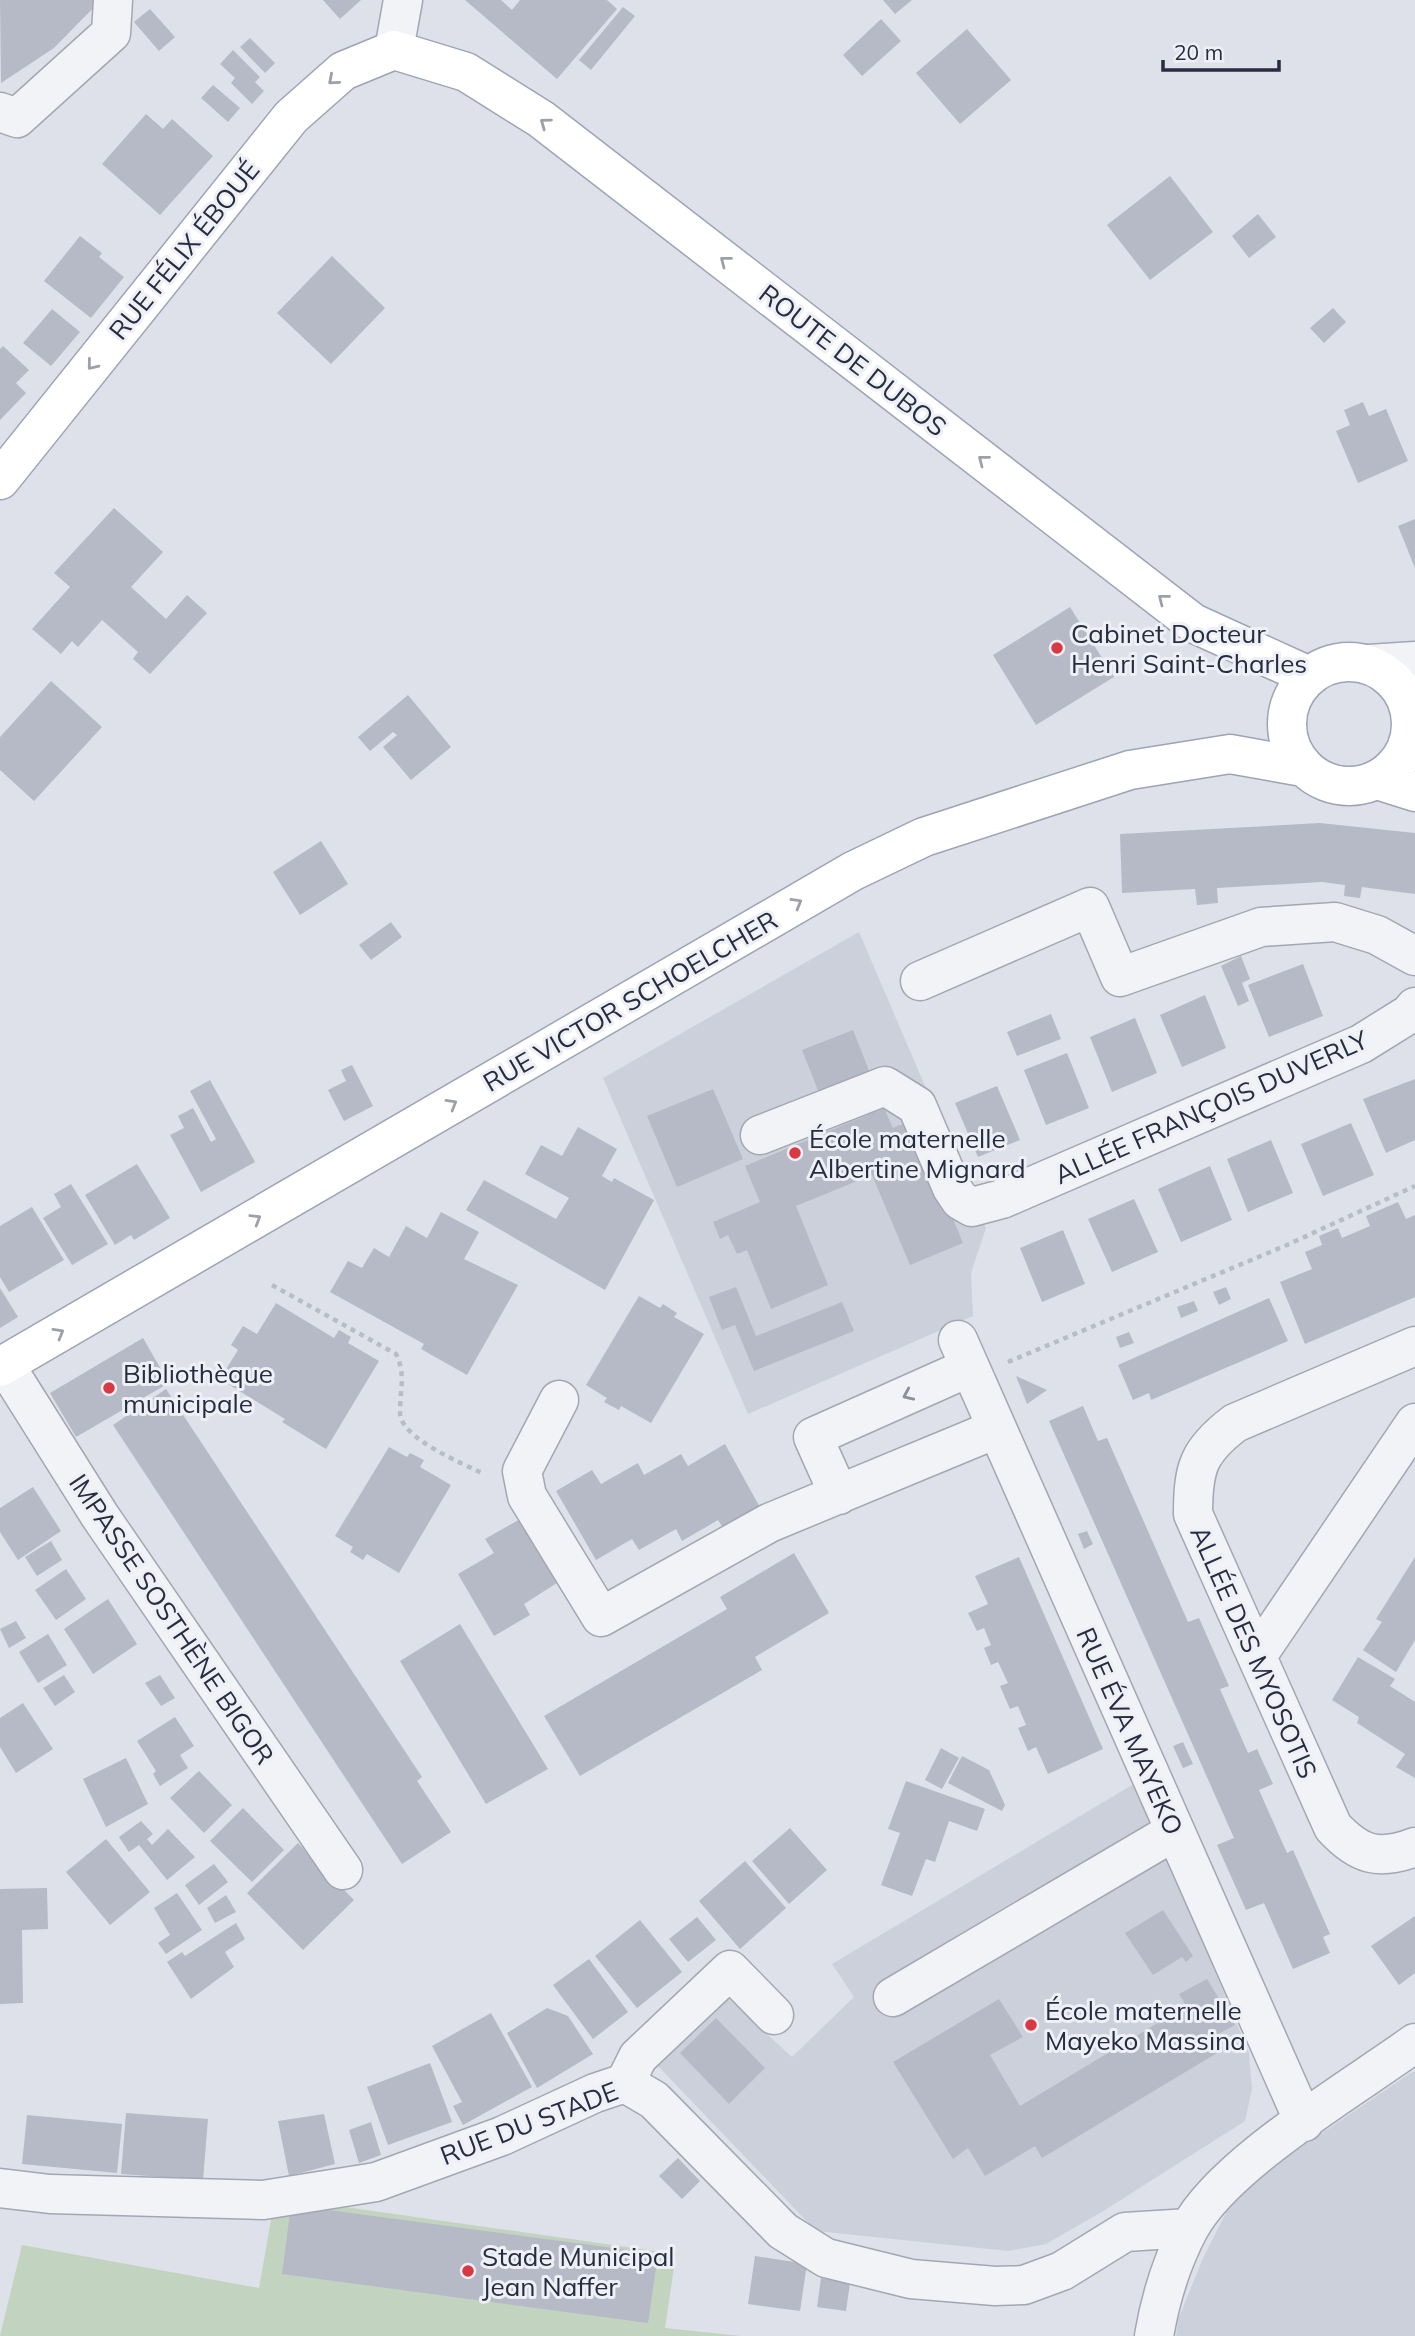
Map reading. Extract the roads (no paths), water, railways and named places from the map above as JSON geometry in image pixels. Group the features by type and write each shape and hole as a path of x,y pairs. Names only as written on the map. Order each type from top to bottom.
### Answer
{"main road":[{"name":"RUE FÉLIX ÉBOUÉ","path":"0,480 291,117 344,71 394,50"},
{"name":"ROUTE DE DUBOS","path":"394,50 466,72 541,119 1193,623 1309,676"},
{"path":"1337,663 1368,664 1389,676 1405,695 1413,723 1407,748 1395,767 1377,780 1357,786 1337,786 1319,779 1303,767 1292,750 1287,730 1289,710 1296,691 1309,676 1337,663"},
{"name":"RUE VICTOR SCHOELCHER","path":"2,1366 852,871 924,837 1130,770 1230,754 1303,767"},
{"path":"1377,780 1415,792"}],"street":[{"path":"0,112 17,118 111,33 113,0"},
{"path":"394,50 403,0"},
{"path":"1368,664 1415,661"},
{"path":"920,981 1090,907 1120,977 1261,927 1335,922 1377,935 1415,956"},
{"name":"ALLÉE FRANÇOIS DUVERLY","path":"760,1135 885,1086 917,1106 960,1200 972,1207 1002,1199 1361,1044 1415,1007"},
{"name":"ALLÉE DES MYOSOTIS","path":"1415,1346 1236,1423 1213,1440 1200,1457 1193,1484 1194,1514 1333,1826 1349,1844 1369,1854 1415,1847"},
{"name":"RUE ÉVA MAYEKO","path":"839,1495 813,1437 968,1361 1304,2122"},
{"name":"IMPASSE SOSTHÈNE BIGOR","path":"2,1366 100,1516 343,1870"},
{"path":"559,1400 522,1471 527,1496 601,1618 769,1523 996,1429"},
{"path":"1257,1656 1415,1423"},
{"path":"893,1997 1175,1831"},
{"path":"625,2083 638,2057 730,1970 774,2015"},
{"path":"1154,2336 1158,2310 1189,2228 1234,2174 1415,2043"},
{"name":"RUE DU STADE","path":"0,2188 50,2194 263,2200 376,2182 502,2136 595,2093 625,2083 654,2101 783,2231 826,2258 911,2279 995,2286 1024,2285 1062,2272 1125,2232 1189,2228"}],"place":[{"name":"Cabinet Docteur Henri Saint-Charles","path":"1057,648"},
{"name":"École maternelle Albertine Mignard","path":"795,1153"},
{"name":"Bibliothèque municipale","path":"109,1388"},
{"name":"École maternelle Mayeko Massina","path":"1031,2025"},
{"name":"Stade Municipal Jean Naffer","path":"468,2271"}]}
